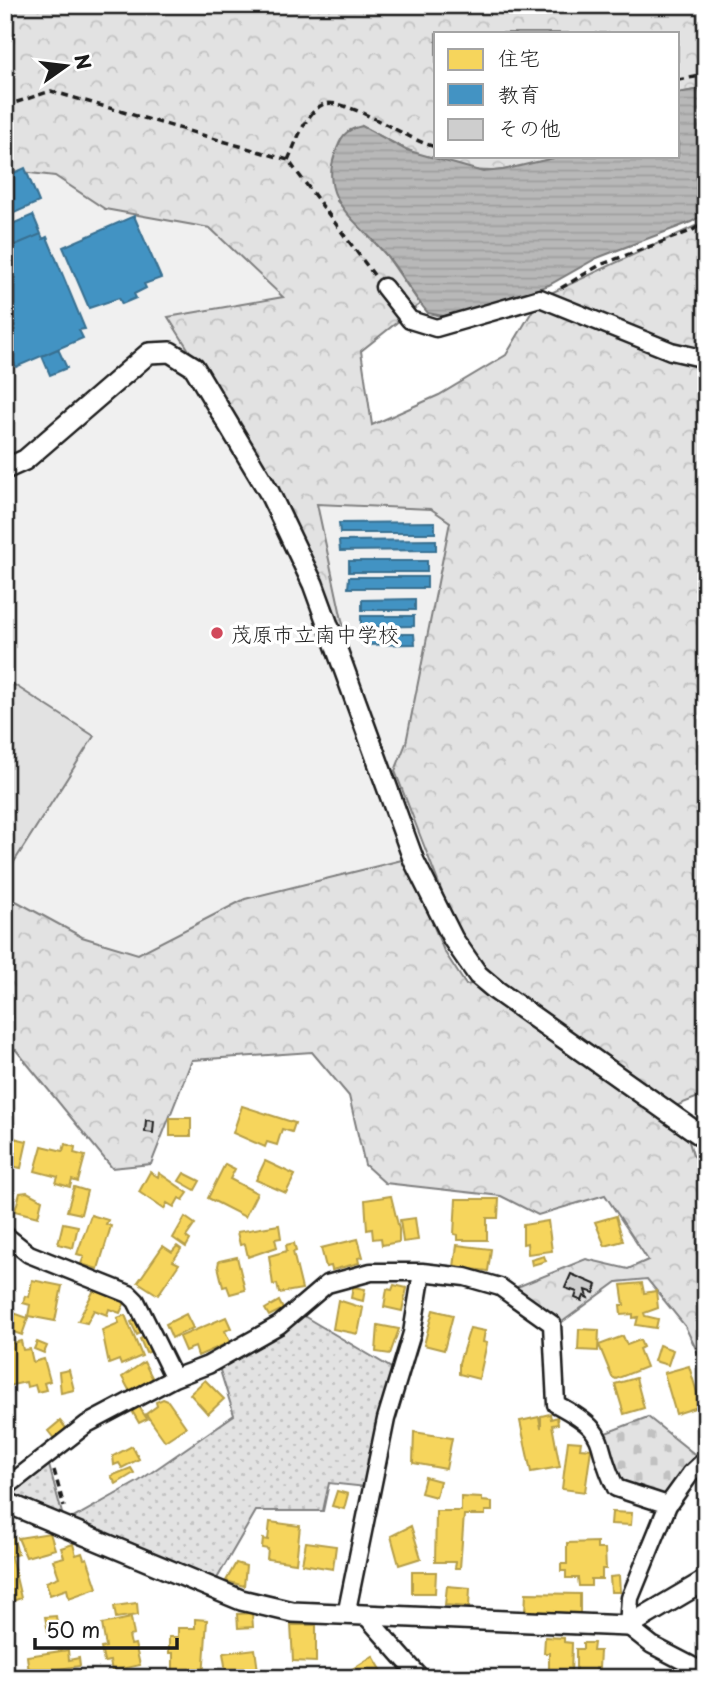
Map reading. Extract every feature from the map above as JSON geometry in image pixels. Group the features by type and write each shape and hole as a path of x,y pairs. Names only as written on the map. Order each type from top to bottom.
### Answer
{"street":[{"path":"384,287 410,320 436,328 540,298 671,351 706,359"},
{"path":"5,469 25,460 149,353 170,352 194,367 269,492 313,584 414,861 453,939 478,975 497,991 706,1139"},
{"path":"5,1235 29,1254 129,1294 136,1301 174,1378"},
{"path":"5,1488 86,1424 174,1378 208,1365 279,1325 327,1284 371,1272 422,1272 500,1287 552,1324 556,1404 586,1420 597,1432 616,1488 668,1505"},
{"path":"356,1615 386,1419 412,1333 422,1272"},
{"path":"628,1626 630,1598 668,1505 691,1473 706,1459"},
{"path":"5,1502 241,1600 292,1612 628,1626 706,1580"},
{"path":"356,1615 421,1678"},
{"path":"628,1626 652,1645 706,1673"}],"path":[{"path":"680,80 706,75"},
{"path":"5,106 51,91 288,160 384,287"},
{"path":"288,160 300,134 323,104 334,103 355,110 406,137 434,146"},
{"path":"540,298 571,284 600,265 691,231 706,222"},
{"path":"50,1453 70,1529"}],"shaded area":[{"path":"706,88 706,213 691,222 597,258 549,285 453,318 428,313 387,256 344,210 332,185 331,171 339,143 347,132 362,126 406,150 483,172 554,158 680,158 680,93"},
{"name":"茂原市立南中学校","path":"5,170 55,176 105,209 210,228 283,298 169,317 316,503 432,509 450,523 406,743 395,771 406,859 245,899 138,954 82,937 5,895"}],"green space":[{"path":"5,5 706,5 706,88 680,93 680,32 434,32 434,158 554,158 511,169 477,170 425,157 362,126 337,201 387,256 420,304 361,351 372,425 439,395 506,355 540,298 706,221 706,1094 678,1105 693,1155 706,1168 706,1370 685,1326 647,1279 617,1282 562,1322 512,1289 586,1259 628,1269 648,1260 605,1195 538,1215 501,1196 385,1183 365,1165 349,1096 312,1052 192,1060 151,1164 112,1168 16,1050 5,1049 5,895 82,937 138,954 245,899 406,859 444,951 466,985 493,980 458,933 395,771 406,743 450,522 431,509 317,504 351,662 291,512 168,317 283,297 210,228 105,209 55,176 5,170"},
{"path":"5,679 94,736 5,876"},
{"path":"302,1315 393,1369 376,1423 366,1487 329,1483 323,1511 256,1511 215,1582 70,1520 139,1481 234,1415 219,1367 266,1343"},
{"path":"648,1417 698,1457 666,1501 621,1484 603,1434"},
{"path":"47,1458 63,1517 14,1500 10,1487"}],"building: 住宅":[{"path":"242,1106 295,1123 292,1132 282,1129 277,1145 267,1142 265,1147 233,1133"},
{"path":"170,1118 191,1118 191,1136 170,1136"},
{"path":"5,1136 27,1141 21,1168 5,1165"},
{"path":"65,1144 75,1147 74,1153 85,1156 78,1182 72,1180 70,1187 56,1183 58,1177 35,1171 42,1146 63,1151"},
{"path":"265,1161 295,1175 286,1193 256,1180"},
{"path":"225,1164 235,1169 230,1179 257,1193 245,1217 208,1198"},
{"path":"150,1172 158,1177 159,1173 188,1193 183,1200 179,1198 174,1207 167,1203 164,1209 139,1192"},
{"path":"184,1173 200,1181 195,1190 179,1181"},
{"path":"74,1187 87,1191 81,1214 67,1211"},
{"path":"27,1192 42,1200 38,1217 15,1211 20,1193"},
{"path":"391,1196 399,1229 399,1242 382,1245 381,1238 373,1239 372,1229 367,1230 365,1200"},
{"path":"456,1199 499,1199 498,1218 487,1218 487,1240 458,1240 458,1235 454,1234"},
{"path":"91,1215 108,1220 106,1224 111,1226 98,1269 81,1264 84,1256 77,1254"},
{"path":"616,1216 623,1241 605,1246 595,1222"},
{"path":"185,1217 195,1224 186,1237 190,1240 186,1247 173,1238"},
{"path":"415,1218 418,1240 403,1242 400,1220"},
{"path":"548,1221 552,1251 528,1254 527,1243 523,1244 523,1225"},
{"path":"63,1223 78,1226 73,1248 58,1244"},
{"path":"279,1225 281,1238 275,1239 277,1247 248,1257 245,1244 240,1245 237,1232"},
{"path":"358,1239 363,1257 358,1258 359,1263 332,1270 331,1266 326,1267 321,1248"},
{"path":"294,1243 296,1251 293,1252 302,1289 279,1293 277,1284 273,1285 269,1256 287,1251 286,1245"},
{"path":"457,1245 491,1249 488,1271 454,1267"},
{"path":"163,1246 172,1252 177,1246 181,1249 173,1261 179,1264 158,1295 138,1282"},
{"path":"544,1256 546,1261 532,1265 531,1260"},
{"path":"237,1257 245,1290 230,1294 227,1286 223,1287 218,1266 219,1261"},
{"path":"32,1280 62,1286 55,1321 28,1316 30,1305 23,1303 25,1296 29,1297"},
{"path":"642,1283 644,1293 656,1291 658,1308 644,1313 645,1316 658,1319 656,1328 636,1325 638,1317 633,1318 633,1314 621,1315 620,1305 624,1305 621,1285"},
{"path":"394,1285 407,1288 402,1311 384,1307 387,1289 392,1290"},
{"path":"353,1287 365,1289 363,1301 351,1298"},
{"path":"95,1288 125,1302 120,1313 109,1309 107,1315 94,1310 87,1323 78,1321"},
{"path":"338,1300 363,1308 358,1334 333,1329"},
{"path":"279,1301 283,1309 269,1316 265,1309"},
{"path":"5,1310 28,1318 22,1335 5,1329"},
{"path":"433,1310 453,1315 444,1350 424,1345"},
{"path":"186,1314 193,1328 172,1338 166,1324"},
{"path":"125,1315 142,1356 121,1365 119,1360 109,1364 102,1330 119,1323 117,1318"},
{"path":"226,1317 231,1328 225,1331 230,1342 198,1356 195,1347 185,1351 179,1337"},
{"path":"137,1319 143,1332 137,1335 131,1322"},
{"path":"378,1325 399,1329 390,1354 376,1352"},
{"path":"470,1328 485,1331 483,1342 487,1343 479,1379 459,1374 459,1363"},
{"path":"579,1329 599,1330 598,1351 578,1350"},
{"path":"146,1336 152,1351 146,1353 140,1339"},
{"path":"623,1336 627,1345 640,1340 643,1347 639,1349 646,1367 616,1379 612,1377 599,1345"},
{"path":"12,1339 13,1343 21,1341 23,1350 30,1349 33,1362 44,1359 50,1381 44,1383 46,1390 37,1392 35,1385 27,1387 26,1382 8,1386 5,1382 5,1340"},
{"path":"37,1342 47,1346 44,1353 34,1349"},
{"path":"659,1345 673,1350 668,1365 654,1361"},
{"path":"144,1362 154,1381 129,1390 122,1377"},
{"path":"689,1366 701,1406 676,1414 664,1373"},
{"path":"69,1370 74,1390 61,1393 59,1372"},
{"path":"636,1378 644,1408 624,1414 615,1384"},
{"path":"205,1380 224,1399 208,1414 190,1394"},
{"path":"163,1399 168,1401 186,1427 165,1441 146,1414 157,1406 156,1402"},
{"path":"138,1405 147,1419 139,1423 131,1409"},
{"path":"550,1414 551,1419 557,1417 558,1424 552,1425 560,1467 531,1472 520,1421 539,1417 541,1428 541,1416"},
{"path":"706,1417 706,1432 702,1433 698,1419"},
{"path":"60,1421 66,1428 56,1441 48,1431"},
{"path":"414,1432 452,1438 446,1469 413,1463"},
{"path":"568,1441 581,1442 580,1448 591,1449 585,1492 562,1489"},
{"path":"132,1446 139,1459 122,1468 119,1463 114,1465 113,1456"},
{"path":"131,1468 134,1473 116,1484 111,1476"},
{"path":"425,1477 440,1481 436,1497 421,1493"},
{"path":"337,1491 348,1494 344,1509 332,1506"},
{"path":"461,1497 482,1498 482,1501 492,1502 492,1511 485,1511 485,1515 464,1515 460,1568 455,1568 456,1562 435,1562 436,1511 461,1511"},
{"path":"612,1512 632,1513 631,1525 611,1524"},
{"path":"270,1522 300,1526 296,1563 267,1559 268,1549 262,1548 263,1539 268,1540"},
{"path":"411,1526 421,1558 399,1565 391,1536"},
{"path":"50,1533 55,1549 26,1557 18,1538"},
{"path":"13,1536 18,1554 11,1556 21,1598 10,1602 5,1585 5,1538"},
{"path":"306,1542 336,1546 333,1569 302,1564"},
{"path":"597,1542 597,1549 605,1549 606,1569 602,1569 602,1579 591,1579 591,1586 579,1586 578,1578 566,1578 566,1571 561,1571 561,1564 567,1564 567,1543"},
{"path":"73,1544 76,1555 82,1553 84,1559 87,1558 97,1588 69,1598 67,1589 50,1595 46,1582 59,1577 53,1560 64,1557 61,1548"},
{"path":"236,1563 246,1566 244,1586 226,1581"},
{"path":"412,1572 436,1572 435,1593 412,1593"},
{"path":"619,1576 620,1592 611,1592 610,1577"},
{"path":"447,1586 470,1588 469,1607 445,1605"},
{"path":"526,1593 580,1594 580,1613 525,1613"},
{"path":"137,1603 138,1615 116,1618 114,1606"},
{"path":"252,1613 253,1627 238,1628 237,1614"},
{"path":"56,1616 58,1630 48,1632 45,1617"},
{"path":"131,1618 134,1635 129,1636 131,1645 135,1644 140,1665 112,1671 110,1661 104,1662 101,1648 106,1647 102,1624"},
{"path":"195,1619 207,1620 203,1678 173,1678 173,1653 169,1653 169,1637 178,1637 178,1628 195,1628"},
{"path":"291,1625 316,1625 316,1662 293,1661"},
{"path":"545,1637 564,1638 564,1642 572,1643 571,1675 549,1674 549,1653 544,1653"},
{"path":"583,1643 594,1643 593,1651 600,1651 599,1668 596,1668 595,1677 576,1677 576,1649 583,1649"},
{"path":"255,1649 259,1678 227,1678 223,1653"},
{"path":"68,1650 69,1660 79,1658 80,1666 29,1673 27,1656"},
{"path":"373,1656 386,1678 345,1678 343,1675"}],"building: 教育":[{"path":"25,168 39,202 5,217 5,177"},
{"path":"33,215 41,234 13,246 5,227"},
{"path":"134,216 161,278 144,284 146,288 134,294 136,298 122,304 119,298 89,308 63,247"},
{"path":"41,234 43,239 47,237 85,329 79,330 83,338 16,367 13,360 8,362 5,356 5,249"},
{"path":"58,349 67,368 50,375 42,356"},
{"path":"435,522 435,533 340,533 339,523"},
{"path":"436,540 436,550 340,551 339,541"},
{"path":"349,561 427,561 427,572 349,572"},
{"path":"349,577 427,577 427,588 348,588"},
{"path":"415,599 415,610 362,610 362,600"},
{"path":"361,616 414,616 414,626 361,627"},
{"path":"361,634 414,634 415,644 362,645"}],"building: その他":[{"path":"146,1120 154,1121 153,1133 145,1132"},
{"path":"571,1274 597,1285 594,1293 586,1290 588,1298 584,1296 582,1301 575,1298 577,1292 565,1288"}],"place":[{"name":"茂原市立南中学校","path":"217,633"}]}
